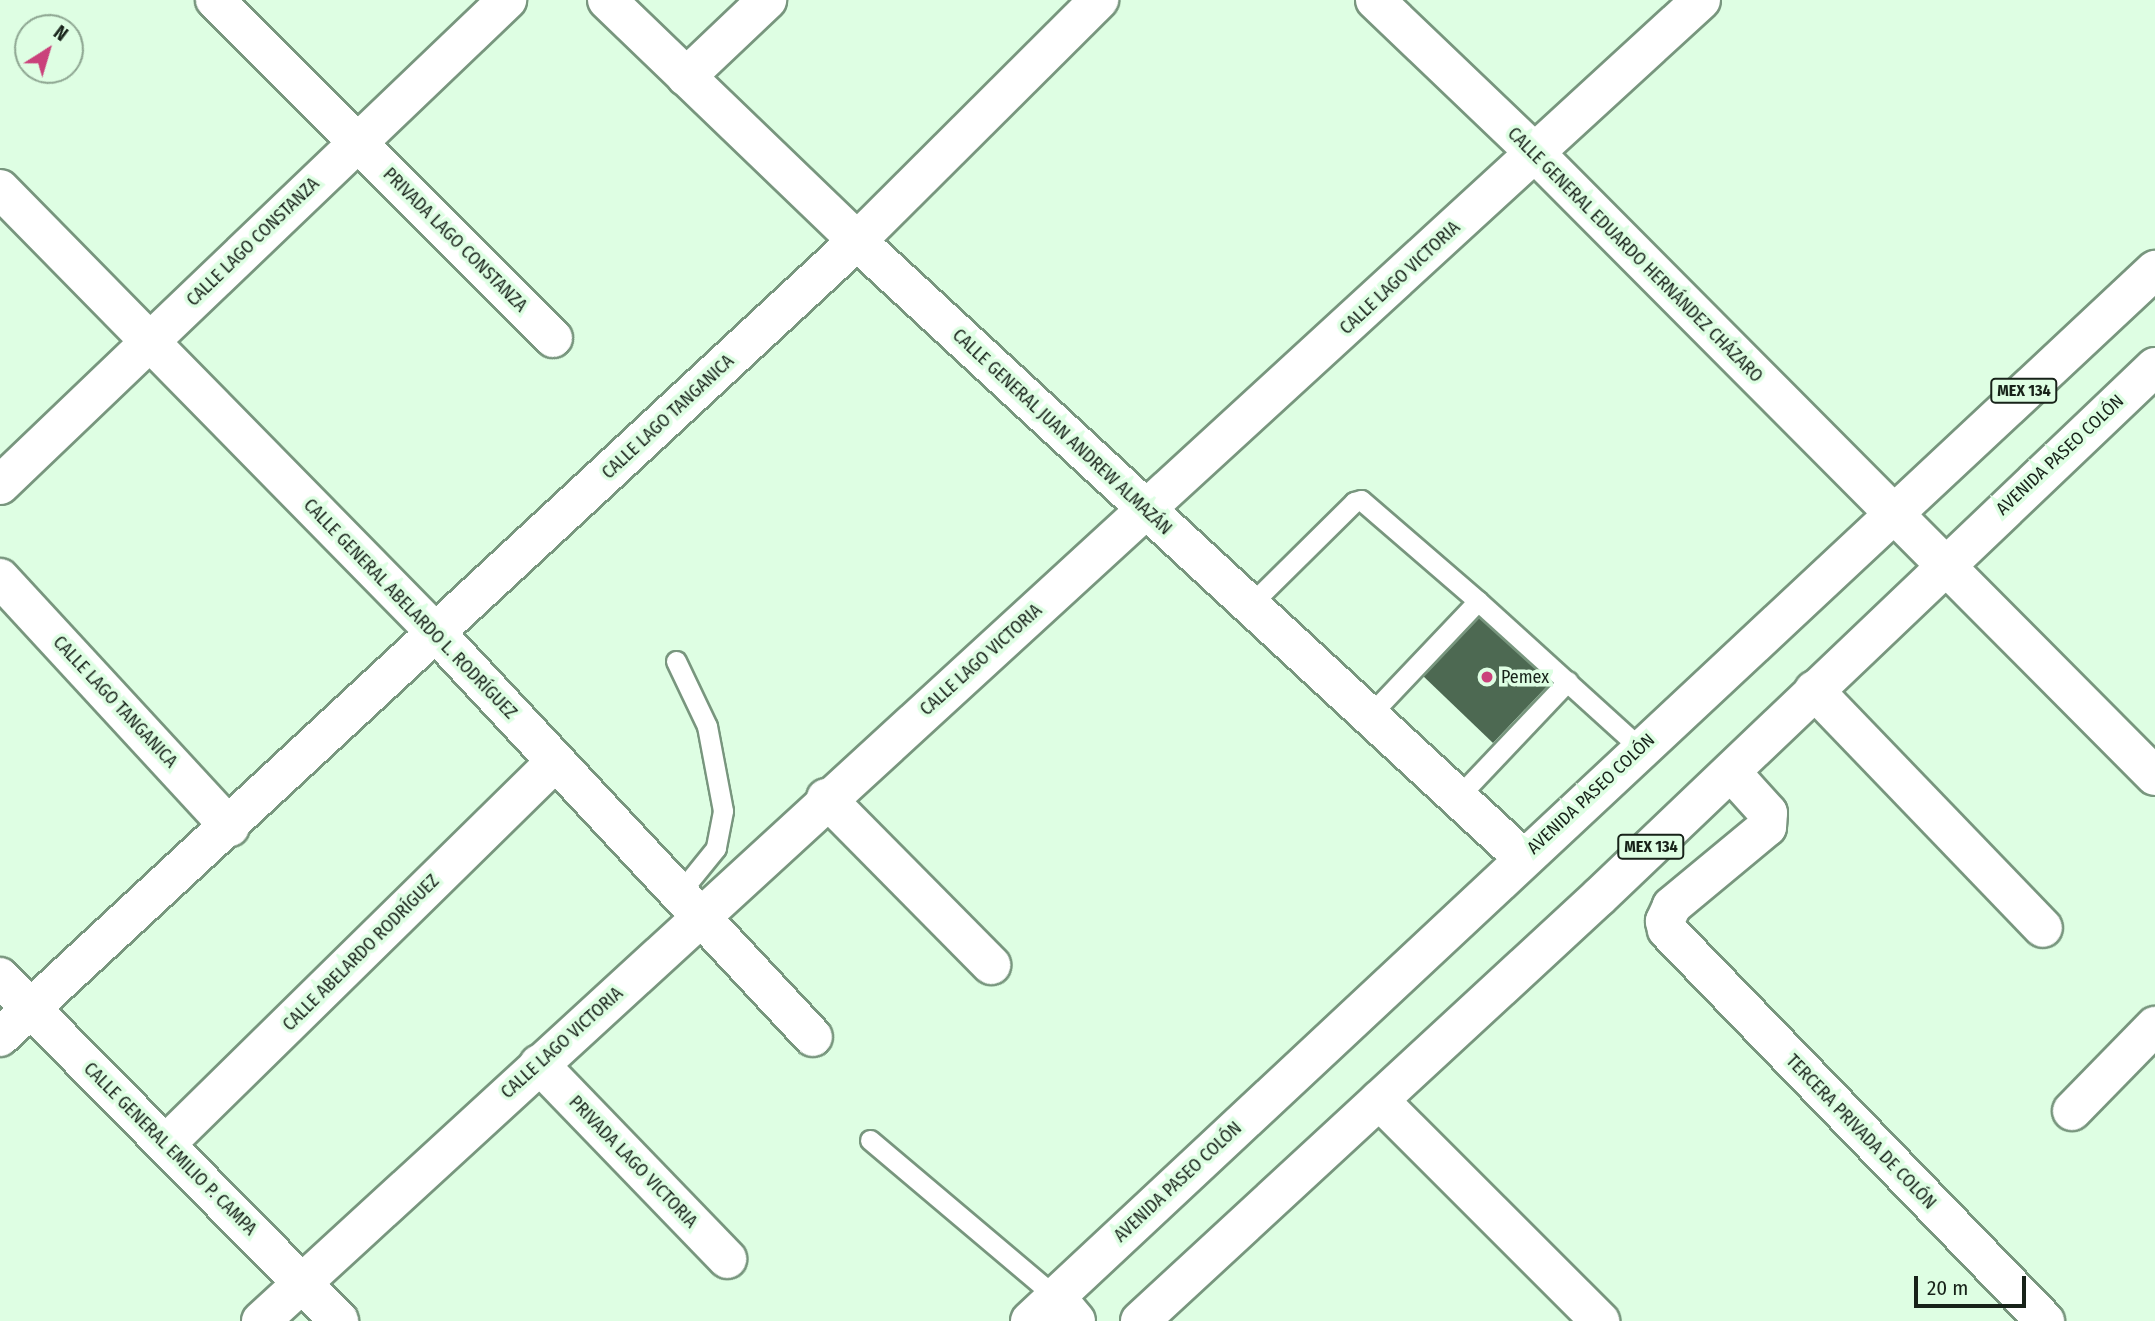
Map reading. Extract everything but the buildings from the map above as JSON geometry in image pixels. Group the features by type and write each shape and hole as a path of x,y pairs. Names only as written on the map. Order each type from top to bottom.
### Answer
{"street":[{"name":"PRIVADA LAGO CONSTANZA","path":"215,0 553,338"},
{"name":"CALLE LAGO CONSTANZA","path":"0,485 507,0"},
{"name":"CALLE GENERAL JUAN ANDREW ALMAZÁN","path":"607,0 857,241 1523,858"},
{"path":"686,77 767,0"},
{"name":"CALLE LAGO TANGANICA","path":"0,1037 230,827 857,241 1099,0"},
{"name":"CALLE GENERAL EDUARDO HERNÁNDEZ CHÁZARO","path":"1375,0 1535,153 2155,776"},
{"name":"CALLE LAGO VICTORIA","path":"261,1321 301,1281 539,1064 689,906 826,798 1148,512 1701,0"},
{"name":"CALLE GENERAL ABELARDO L. RODRÍGUEZ","path":"0,189 437,634 813,1037"},
{"name":"AVENIDA PASEO COLÓN","path":"1054,1313 1523,858 2155,270"},
{"name":"AVENIDA PASEO COLÓN","path":"1140,1321 1731,772 1945,564 2155,367"},
{"name":"CALLE LAGO TANGANICA","path":"0,578 230,827"},
{"path":"1814,690 2043,929"},
{"name":"CALLE ABELARDO RODRÍGUEZ","path":"166,1144 555,762"},
{"name":"TERCERA PRIVADA DE COLÓN","path":"1731,772 1768,813 1767,827 1666,913 1667,930 1676,943 2045,1321"},
{"path":"826,798 991,965"},
{"name":"CALLE GENERAL EMILIO P. CAMPA","path":"0,977 339,1321"},
{"path":"2072,1111 2155,1026"},
{"name":"PRIVADA LAGO VICTORIA","path":"539,1064 727,1259"},
{"path":"1380,1100 1600,1321"}],"lane":[{"path":"1249,606 1354,502 1361,500 1478,601 1640,748"},
{"path":"1369,716 1478,601"},
{"path":"676,661 707,726 723,811 716,848 689,906"},
{"path":"1457,798 1568,681"},
{"path":"870,1140 1054,1313"}],"place":[{"name":"Pemex","path":"1487,677"}]}
